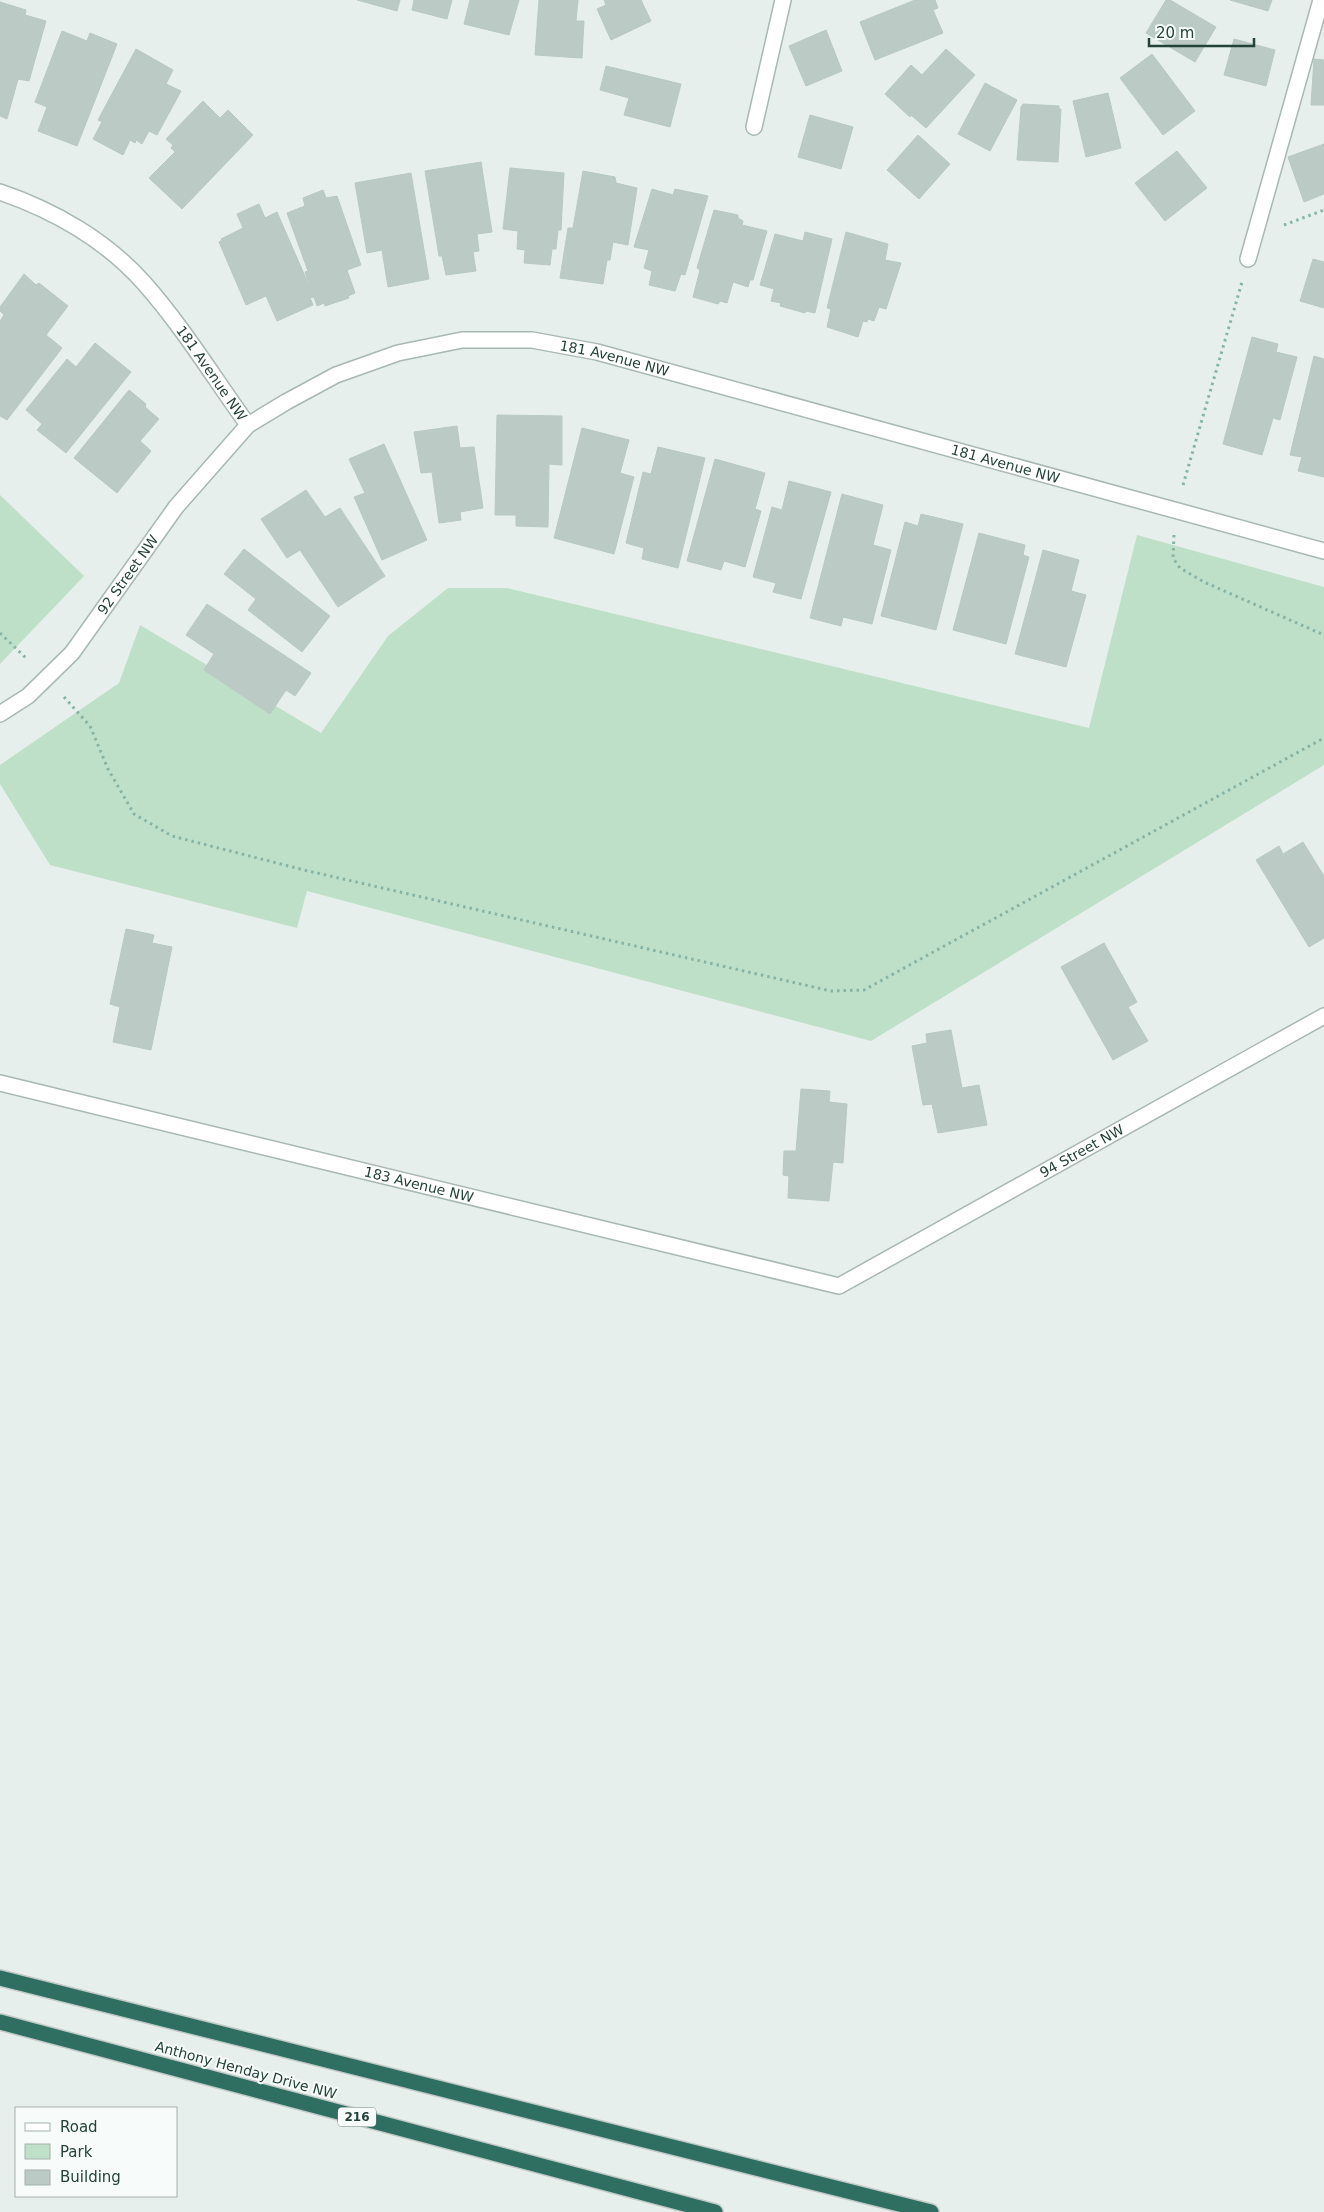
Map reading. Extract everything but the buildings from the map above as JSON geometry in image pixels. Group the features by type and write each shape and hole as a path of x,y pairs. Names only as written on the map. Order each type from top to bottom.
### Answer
{"highway":[{"path":"0,1978 931,2212"},
{"name":"Anthony Henday Drive NW","path":"0,2022 715,2212"}],"street":[{"path":"754,127 783,0"},
{"path":"1248,259 1321,0"},
{"name":"181 Avenue NW","path":"0,192 59,216 104,246 143,282 182,331 248,426 336,374 398,353 462,340 532,340 605,354 1324,551"},
{"name":"92 Street NW","path":"0,714 28,696 72,653 176,507 248,426"},
{"name":"94 Street NW","path":"839,1286 1324,1016"},
{"name":"183 Avenue NW","path":"0,1083 839,1286"}],"path":[{"path":"1248,259 1176,510 1173,558 1180,568 1204,582 1324,635"},
{"path":"0,633 46,678 90,726 108,769 134,814 172,836 304,870 831,991 864,990 1324,738"}],"green space":[{"path":"0,495 84,576 0,664"},
{"path":"1137,535 1324,587 1324,765 871,1041 307,891 297,928 50,865 0,784 0,765 119,683 140,625 321,733 388,636 448,588 507,588 1089,728"}]}
